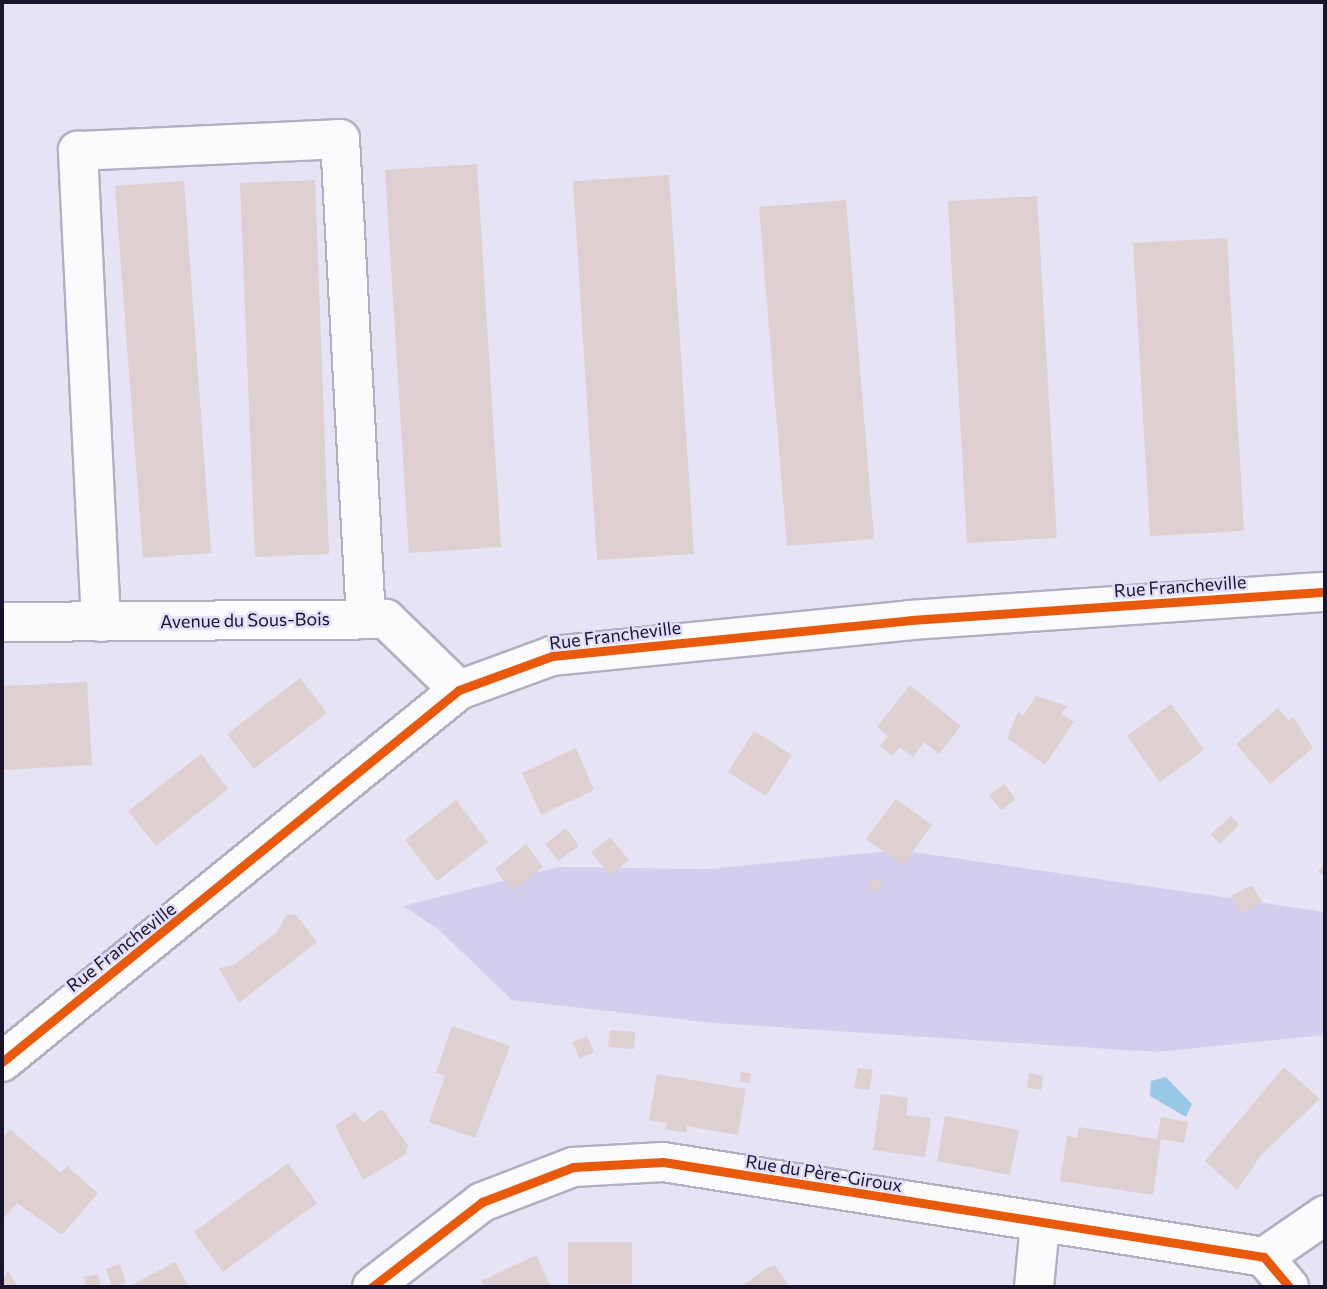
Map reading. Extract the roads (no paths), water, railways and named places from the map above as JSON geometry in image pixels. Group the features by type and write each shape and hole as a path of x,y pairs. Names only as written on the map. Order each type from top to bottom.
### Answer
{"street":[{"path":"101,622 78,151 340,139 366,619"},
{"name":"Rue Francheville","path":"2,1062 459,690 552,656 911,620 1325,592"},
{"name":"Avenue du Sous-Bois","path":"2,622 386,619 459,690"},
{"name":"Rue du Père-Giroux","path":"372,1287 482,1202 573,1167 663,1162 1040,1224 1264,1257"},
{"path":"1289,1287 1264,1257 1325,1216"},
{"path":"1034,1287 1040,1224"}],"water":[{"path":"1166,1077 1192,1104 1186,1117 1150,1096 1151,1081"}]}
